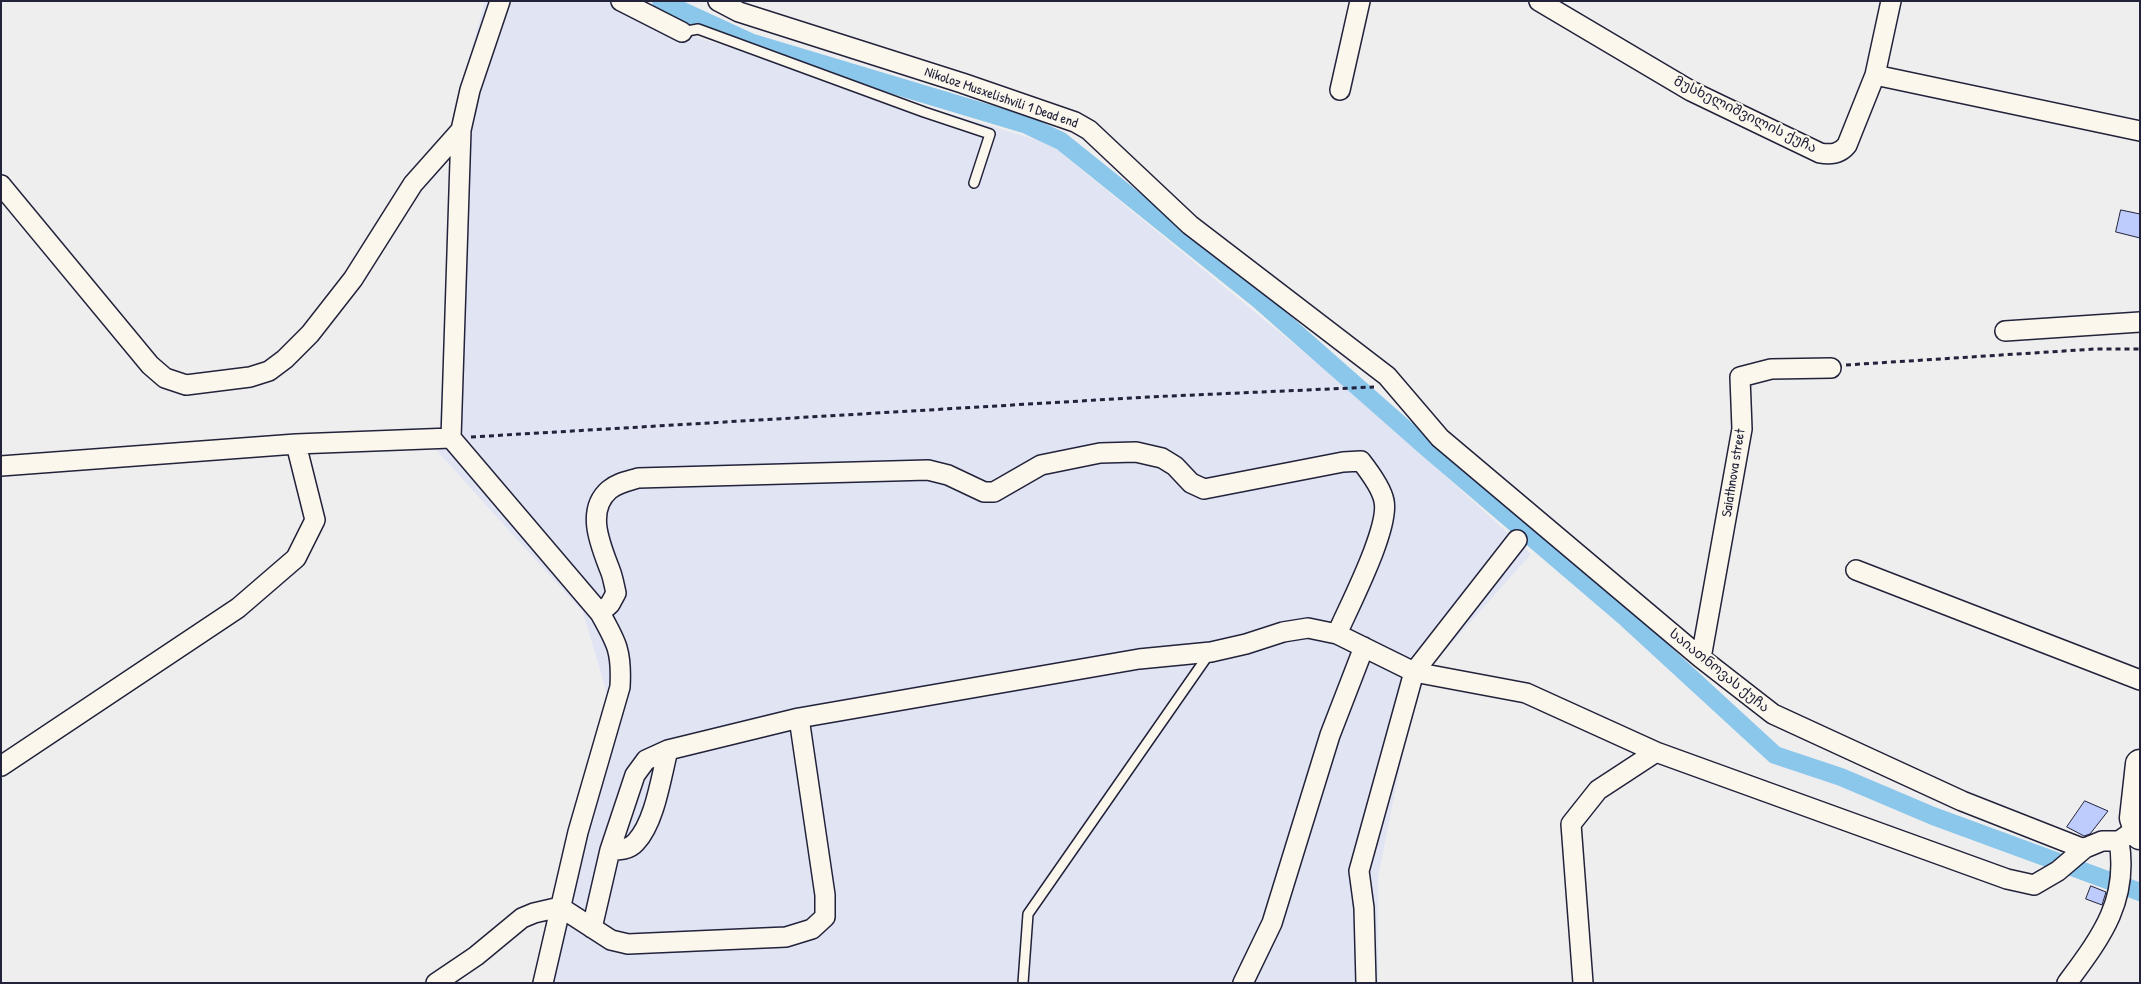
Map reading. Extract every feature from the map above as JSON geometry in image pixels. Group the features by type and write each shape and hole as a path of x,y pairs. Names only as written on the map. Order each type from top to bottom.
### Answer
{"highway":[{"path":"2132,835 2140,764"}],"street":[{"path":"500,1 470,90 461,130 450,438 600,613 614,638 621,663 620,687 578,832 543,983"},
{"path":"621,1 682,32"},
{"name":"Nikoloz Musxelishvili 1 Dead end","path":"718,1 739,12 962,83 1075,122 1095,135 1190,225 1381,382"},
{"path":"1340,90 1360,1"},
{"name":"მუსხელიშვილის ქუჩა","path":"1539,1 1691,91 1820,153 1836,153 1844,150 1847,145 1875,75 1890,1"},
{"path":"1875,75 2140,131"},
{"path":"1,185 150,365 166,378 186,385 213,382 250,377 269,371 285,359 310,334 353,279 413,184 461,130"},
{"path":"2005,331 2140,322"},
{"name":"Saiathnova street","path":"1701,658 1742,429 1740,377 1771,369 1831,368"},
{"name":"საიათნოვას ქუჩა","path":"1381,382 1440,438 1701,658 1773,714 1962,801 2083,850"},
{"path":"1,466 296,444 450,438"},
{"path":"1,766 238,608 296,558 315,520 296,444"},
{"path":"600,613 610,604 616,593 611,571 604,558 597,536 596,519 601,502 608,490 620,483 638,478 928,470 948,475 984,492 994,492 1041,465 1100,452 1136,452 1162,458 1175,466 1191,483 1204,489 1343,462 1360,461 1369,471 1384,501 1382,531 1336,634"},
{"path":"1366,983 1364,908 1359,871 1414,672 1517,540"},
{"path":"1856,570 2140,680"},
{"path":"592,928 610,850 635,775 646,760 668,750 799,718 1139,659 1211,652 1246,644 1283,632 1308,628 1336,634 1414,672 1526,693 1656,752 2007,879 2034,885 2058,871 2083,850 2102,841 2132,835"},
{"path":"1243,983 1272,923 1330,735 1364,647"},
{"path":"436,983 476,956 522,918 560,907 611,940 628,944 776,937 812,929 825,917 824,895 799,718"},
{"path":"610,850 625,849 636,843 647,825 668,750"},
{"path":"1583,983 1570,824 1598,790 1656,752"},
{"path":"2067,983 2097,942 2110,920 2118,892 2123,861 2132,835"}],"lane":[{"path":"682,32 698,28 924,112 990,134 974,183"},
{"path":"1024,983 1028,914 1211,652"}],"path":[{"path":"1831,368 1845,365 2095,349 2140,349"},
{"path":"450,438 1148,397 1311,390 1381,382"}],"shaded area":[{"path":"485,1 607,1 702,39 1050,144 1361,399 1531,554 1417,682 1378,877 1378,983 548,983 607,694 583,612 438,452 458,99"}],"building":[{"path":"2121,210 2140,214 2140,238 2116,232"},
{"path":"2085,801 2108,811 2090,834 2084,836 2067,827"},
{"path":"2091,886 2106,892 2102,905 2086,899"}],"waterway":[{"path":"661,1 750,42 1027,125 1061,141 1259,300 1427,448 1627,619 1775,755 1841,777 1933,816 2140,892"}]}
